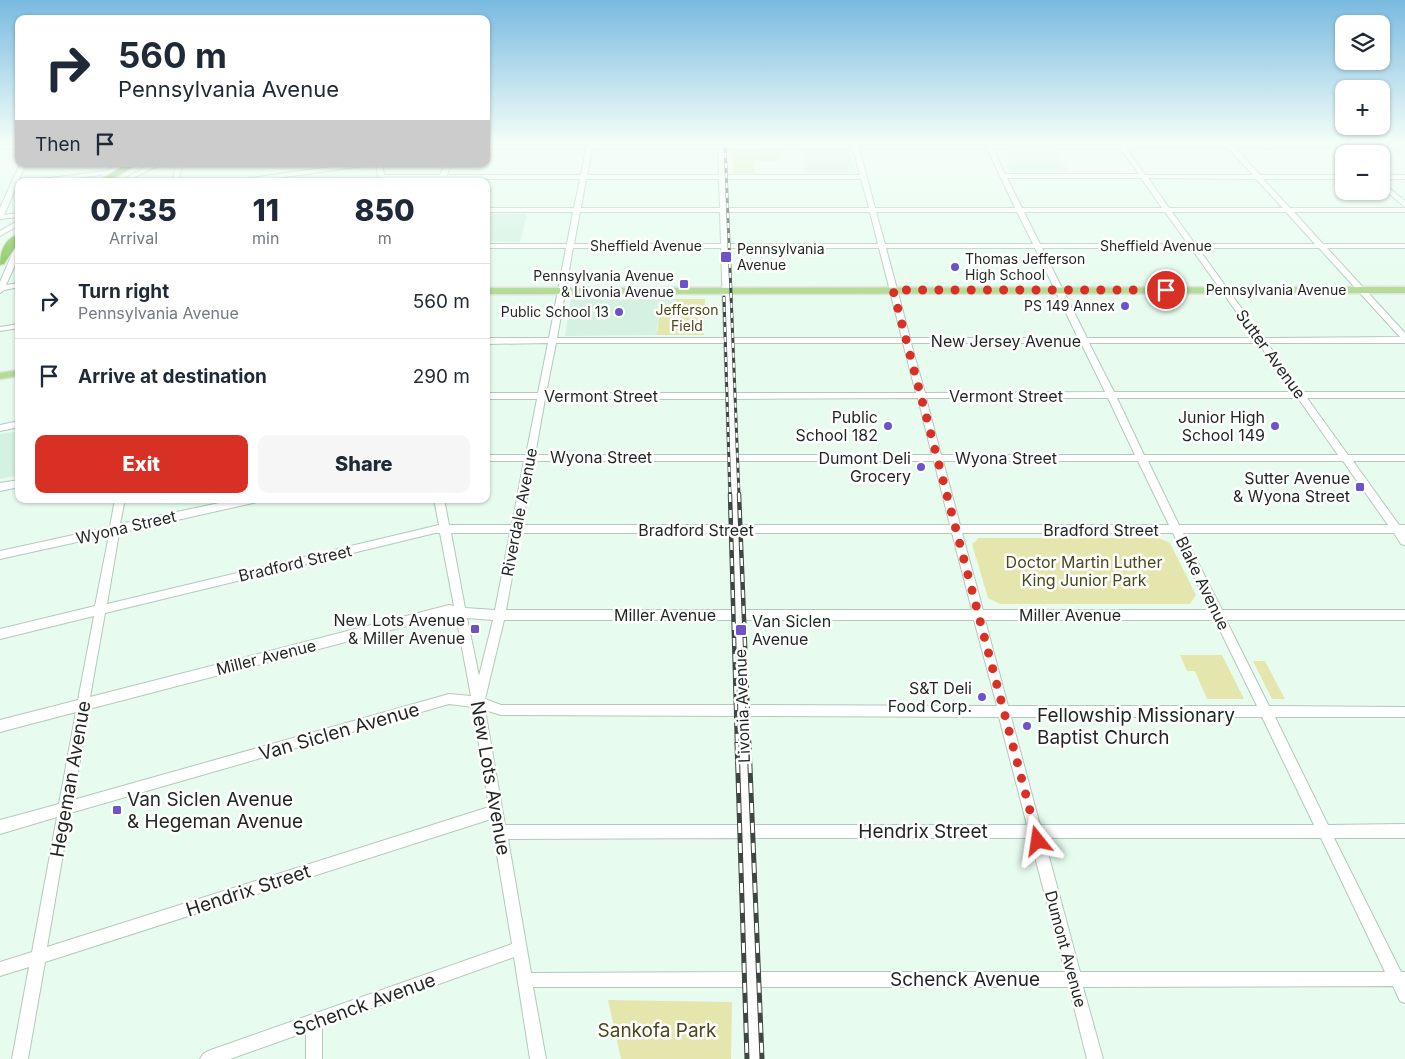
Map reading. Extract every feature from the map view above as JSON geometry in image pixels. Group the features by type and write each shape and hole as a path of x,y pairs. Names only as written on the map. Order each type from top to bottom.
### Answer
{"highway":[{"path":"0,262 2,248 15,233"},
{"path":"2,248 15,240"}],"main road":[{"name":"Pennsylvania Avenue","path":"490,290 1405,290"},
{"path":"0,376 15,374"}],"street":[{"path":"9,192 0,217 15,215"},
{"name":"Riverdale Avenue","path":"478,702 499,615 516,530 580,192"},
{"name":"Livonia Avenue","path":"722,192 729,396 743,712 754,1059"},
{"name":"Dumont Avenue","path":"867,192 1094,1059"},
{"name":"Blake Avenue","path":"1011,192 1324,831 1401,979 1405,996"},
{"name":"Sutter Avenue","path":"1155,192 1346,458 1401,530 1405,541"},
{"path":"1271,192 1405,339"},
{"path":"1391,192 1405,205"},
{"path":"490,210 1405,210"},
{"path":"0,234 15,225"},
{"name":"Sheffield Avenue","path":"490,246 1405,246"},
{"path":"2,248 15,248"},
{"path":"1,289 15,255"},
{"path":"1,289 15,286"},
{"path":"0,329 15,327"},
{"name":"New Jersey Avenue","path":"490,342 1262,341 1405,339"},
{"name":"Vermont Street","path":"490,396 1405,395"},
{"path":"0,428 15,425"},
{"name":"Wyona Street","path":"490,458 1405,458"},
{"path":"0,487 15,484"},
{"name":"Hegeman Avenue","path":"20,1059 119,503"},
{"name":"Wyona Street","path":"0,555 234,503"},
{"name":"New Lots Avenue","path":"440,503 478,702 538,1059"},
{"name":"Bradford Street","path":"0,634 435,529 1401,530"},
{"name":"Miller Avenue","path":"0,726 449,610 499,615 1405,615"},
{"name":"Van Siclen Avenue","path":"0,827 449,699 478,702 501,710 1405,712"},
{"name":"Hendrix Street","path":"0,969 496,811"},
{"name":"Hendrix Street","path":"500,832 1405,831"},
{"name":"Schenck Avenue","path":"208,1059 520,948"},
{"name":"Schenck Avenue","path":"526,980 1401,979"},
{"path":"314,1021 314,1059"}],"shaded area":[{"path":"490,214 527,214 520,242 490,241"},
{"name":"Public School 13","path":"571,299 676,299 675,305 668,317 657,326 657,335 565,336"},
{"path":"15,432 15,476 0,479 0,434"}],"green space":[{"name":"Jefferson Field","path":"676,299 705,299 704,335 657,335 659,318 668,317 668,306 675,305"},
{"name":"Doctor Martin Luther King Junior Park","path":"979,538 1159,538 1170,543 1196,595 1190,604 1000,604 988,598 972,544"},
{"path":"1180,655 1222,655 1244,699 1207,699 1195,671 1187,671"},
{"path":"1253,661 1265,661 1285,699 1272,699"},
{"name":"Sankofa Park","path":"608,1000 732,1002 731,1059 621,1059"}],"railway":[{"path":"727,192 739,495"},
{"path":"724,297 730,495"},
{"path":"730,494 737,744"},
{"path":"739,494 749,744"},
{"path":"737,743 747,1059"},
{"path":"749,743 762,1059"}],"place":[{"name":"Pennsylvania Avenue","path":"726,257"},
{"name":"Thomas Jefferson High School","path":"955,267"},
{"name":"Pennsylvania Avenue & Livonia Avenue","path":"684,284"},
{"name":"PS 149 Annex","path":"1125,306"},
{"name":"Public School 13","path":"619,312"},
{"name":"Public School 182","path":"888,426"},
{"name":"Junior High School 149","path":"1275,426"},
{"name":"Dumont Deli Grocery","path":"921,467"},
{"name":"Sutter Avenue & Wyona Street","path":"1360,487"},
{"name":"New Lots Avenue & Miller Avenue","path":"475,629"},
{"name":"Van Siclen Avenue","path":"741,630"},
{"name":"S&T Deli Food Corp.","path":"982,697"},
{"name":"Fellowship Missionary Baptist Church","path":"1027,726"},
{"name":"Van Siclen Avenue & Hegeman Avenue","path":"117,810"}],"route":[{"path":"1038,841 893,290 1166,290"}]}
